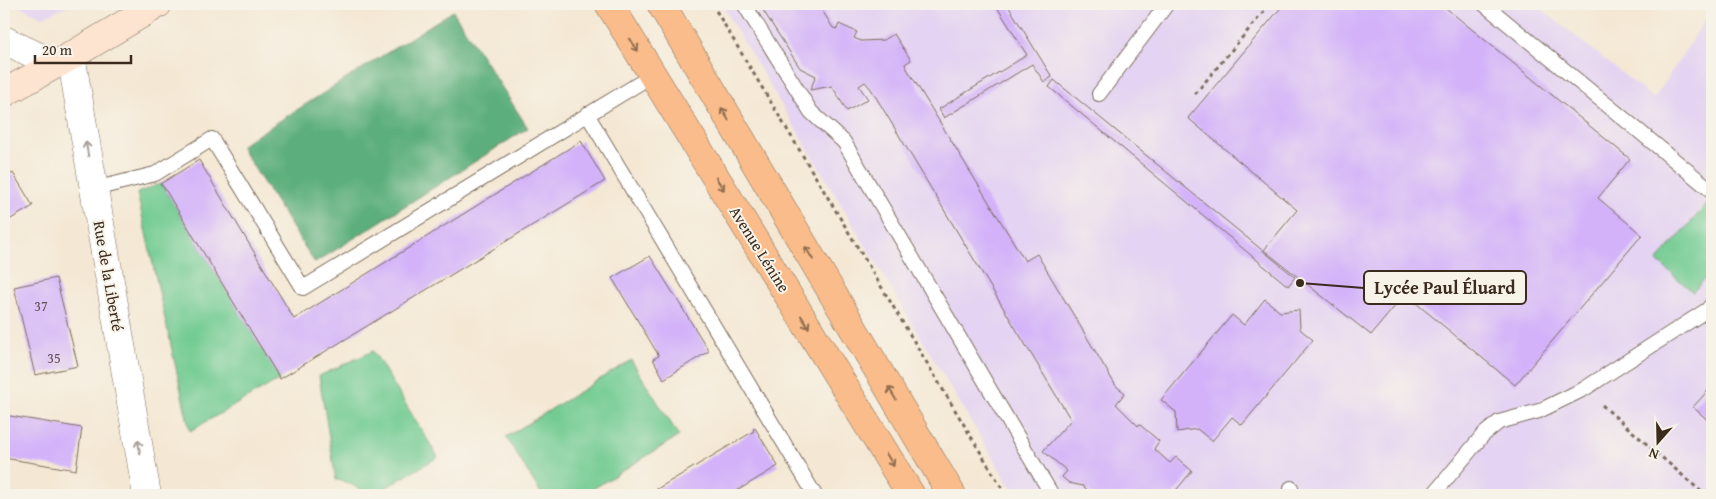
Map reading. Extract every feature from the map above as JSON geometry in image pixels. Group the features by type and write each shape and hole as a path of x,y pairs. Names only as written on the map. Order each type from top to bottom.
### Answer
{"main road":[{"name":"Avenue Lénine","path":"609,4 911,495"},
{"path":"661,4 952,495"}],"street":[{"path":"4,93 158,4"},
{"path":"4,40 63,60"},
{"name":"Rue de la Liberté","path":"63,60 94,189 147,495"}],"lane":[{"path":"744,4 811,112 844,142 1052,495"},
{"path":"1099,94 1167,4"},
{"path":"1484,4 1712,191"},
{"path":"94,189 155,174 212,139 303,288 652,75"},
{"path":"587,114 816,495"},
{"path":"1434,495 1483,435 1498,422 1539,411 1584,389 1708,310 1712,304"}],"path":[{"path":"712,4 1006,495"},
{"path":"1195,94 1270,4"},
{"path":"1584,389 1705,495"}],"shaded area":[{"path":"14,4 71,4 43,17"},
{"path":"721,4 1535,4 1654,99 1712,9 1712,495 1015,495"}],"green space":[{"path":"453,11 528,128 315,263 240,146"},
{"path":"160,184 163,186 280,379 190,431 137,193"},
{"path":"1708,203 1712,207 1712,270 1693,292 1657,261"},
{"path":"373,351 438,457 373,495 368,495 353,485 336,480 319,376"},
{"path":"631,360 679,436 583,495 542,495 506,437"}],"building":[{"path":"759,4 820,4 833,28 837,29 839,24 857,32 854,38 861,41 884,40 894,34 911,60 905,64 906,67 1025,261 1037,254 1116,386 1125,393 1116,404 1138,426 1139,424 1159,441 1154,449 1170,463 1176,457 1192,471 1172,495 1093,495 1083,486 1069,483 1062,477 1067,471 1043,451 1071,420 871,89 865,82 859,86 868,99 847,111 832,86 810,90 816,76 800,68"},
{"path":"995,4 1007,4 1052,77 1044,82 1032,64 944,118 939,109 1027,55"},
{"path":"1284,4 1441,4 1630,159 1598,198 1642,235 1515,385 1405,294 1371,335 1264,250 1297,210 1188,118"},
{"path":"1054,80 1295,277 1288,286 1049,87"},
{"path":"581,141 605,181 280,379 163,186 160,184 199,160 294,319"},
{"path":"13,173 33,206 4,223 4,178"},
{"path":"650,256 709,351 664,379 653,359 659,356 612,278"},
{"path":"56,278 78,366 35,375 14,287"},
{"path":"1265,299 1280,312 1299,310 1300,329 1313,340 1242,425 1232,417 1212,441 1197,429 1177,432 1176,412 1161,400 1232,315 1244,325"},
{"path":"1712,386 1712,424 1693,407"},
{"path":"4,415 82,428 76,470 4,458"},
{"path":"755,428 778,466 730,495 647,495 754,431 753,429"}],"place":[{"name":"Lycée Paul Éluard","path":"1300,283"}]}
